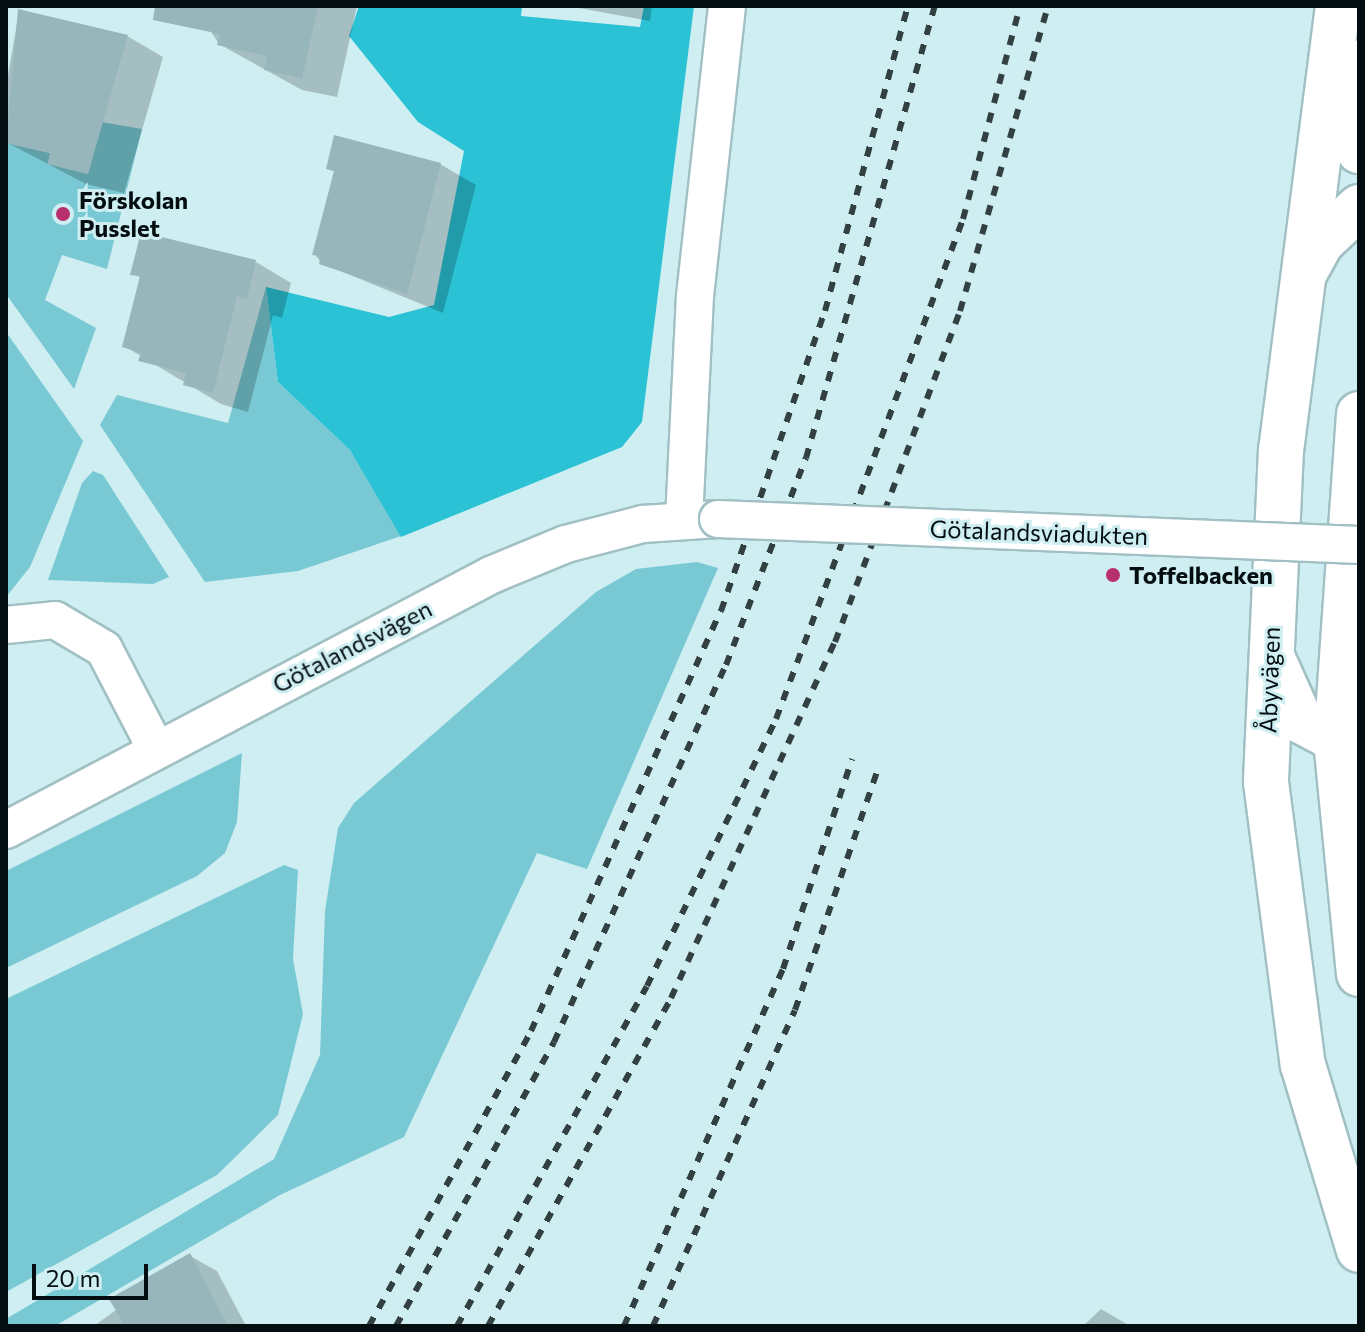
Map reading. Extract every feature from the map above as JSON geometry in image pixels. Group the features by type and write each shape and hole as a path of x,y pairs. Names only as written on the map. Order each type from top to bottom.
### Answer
{"street":[{"path":"701,519 695,296 727,6"},
{"path":"1340,6 1359,151"},
{"name":"Åbyvägen","path":"1340,6 1299,283 1269,647 1266,782 1279,917 1303,1065 1359,1250"},
{"path":"1299,283 1322,242 1359,207"},
{"path":"1359,414 1348,740 1359,974"},
{"name":"Götalandsviadukten","path":"701,519 1359,545"},
{"name":"Götalandsvägen","path":"6,830 491,575 566,544 701,519"},
{"path":"6,625 55,620 104,649 156,749"},
{"path":"1269,647 1301,721 1348,740"}],"shaded area":[{"path":"359,6 522,6 521,16 640,27 644,6 694,6 642,422 622,447 401,537 350,450 278,382 266,287 389,317 434,305 464,151 418,122 349,36"},
{"name":"Förskolan Pusslet","path":"101,122 142,129 107,269 62,255 45,300 96,328 74,389 6,294 6,143 50,153 48,164 88,174"},
{"path":"266,287 278,382 350,450 404,535 298,571 205,582 100,425 117,395 228,423"},
{"path":"6,332 83,441 30,567 6,597"},
{"path":"93,471 103,475 169,577 153,584 48,580 82,483"},
{"path":"697,562 718,568 587,869 537,853 404,1137 280,1195 55,1326 6,1326 6,1319 274,1159 320,1055 325,911 338,828 354,803 596,592 636,569"},
{"path":"242,753 237,822 225,853 197,876 6,968 6,871"},
{"path":"284,865 298,870 293,959 303,1014 278,1115 217,1175 6,1292 6,999"}],"building":[{"path":"155,6 318,6 302,78 264,70 267,56 217,45 220,34 153,20"},
{"path":"18,9 128,35 88,174 48,164 50,153 6,143"},
{"path":"334,135 441,163 407,294 319,264 321,256 312,255 334,171 326,169"},
{"path":"141,232 256,260 247,299 237,296 213,393 183,385 186,373 138,361 141,353 122,347 140,276 130,275"},
{"path":"190,1253 228,1326 125,1326 109,1299"}],"railway":[{"path":"369,1326 531,1031 721,611 825,311 908,6"},
{"path":"396,1326 554,1042 726,665 806,458 935,6"},
{"path":"457,1326 647,986 776,719 963,219 1020,6"},
{"path":"488,1326 671,998 835,642 960,311 1048,6"},
{"path":"624,1326 783,969 852,759"},
{"path":"653,1326 795,1010 878,769"}],"place":[{"name":"Förskolan Pusslet","path":"63,214"},
{"name":"Toffelbacken","path":"1113,575"}]}
